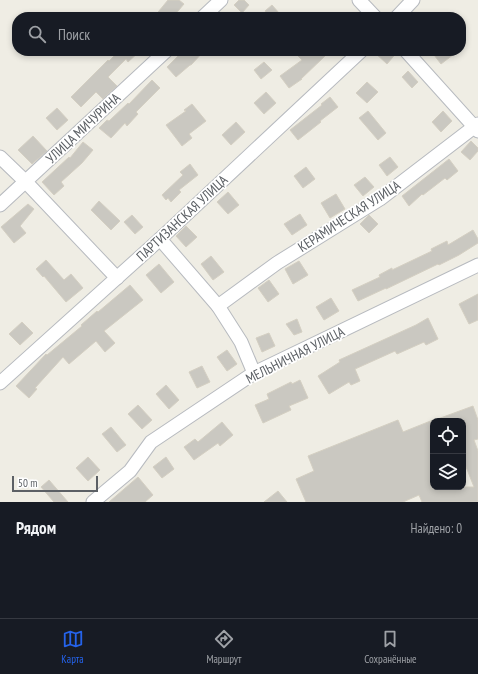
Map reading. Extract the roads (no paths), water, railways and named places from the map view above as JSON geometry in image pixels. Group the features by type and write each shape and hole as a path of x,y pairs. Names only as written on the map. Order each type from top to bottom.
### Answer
{"street":[{"path":"208,12 221,0"},
{"path":"359,0 370,12"},
{"path":"401,12 413,0"},
{"name":"УЛИЦА МИЧУРИНА","path":"0,206 25,181 161,56"},
{"name":"ПАРТИЗАНСКАЯ УЛИЦА","path":"0,383 160,239 356,56"},
{"path":"411,56 477,127"},
{"name":"КЕРАМИЧЕСКАЯ УЛИЦА","path":"218,306 277,263 380,199 477,127"},
{"path":"0,157 25,181 117,278"},
{"path":"160,239 218,306 241,342 254,373"},
{"name":"МЕЛЬНИЧНАЯ УЛИЦА","path":"93,502 130,471 151,442 254,373 478,265"}]}
